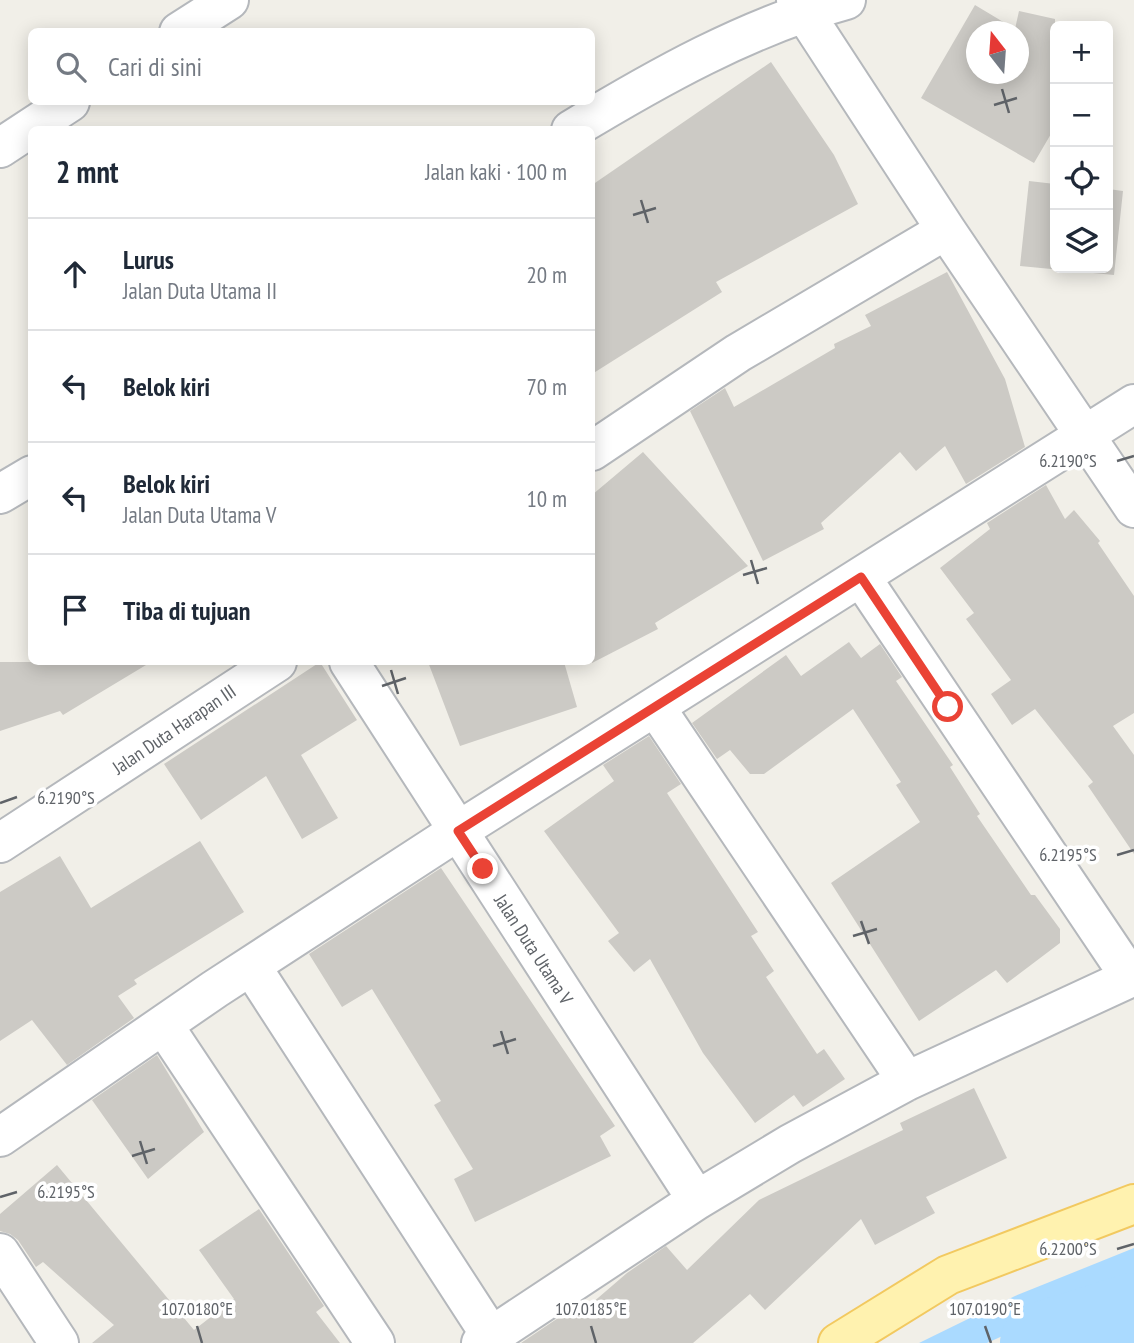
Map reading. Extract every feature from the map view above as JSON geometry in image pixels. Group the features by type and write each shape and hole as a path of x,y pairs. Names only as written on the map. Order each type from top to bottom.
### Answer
{"main road":[{"path":"838,1343 948,1275 1134,1204"}],"street":[{"path":"185,28 229,0"},
{"path":"577,126 686,63 800,6 846,0"},
{"path":"800,6 946,230 1134,508"},
{"path":"33,126 65,105"},
{"path":"0,148 28,130"},
{"path":"595,449 738,353 946,230"},
{"path":"0,1137 251,966 458,831 1134,404"},
{"path":"0,494 28,477"},
{"path":"251,966 486,1339 697,1200 790,1144 907,1081 1132,976 861,577"},
{"name":"Jalan Duta Harapan III","path":"0,843 272,665"},
{"name":"Jalan Duta Utama V","path":"351,665 697,1200"},
{"path":"656,708 907,1081"},
{"path":"164,1026 375,1343"},
{"path":"0,1253 59,1343"}],"water":[{"path":"1134,1248 1134,1294 1029,1324 987,1343 919,1343 1015,1296"}],"building":[{"path":"975,5 1002,21 966,21 966,84 1029,84 1029,21 1017,21 1019,11 1055,19 1050,21 1050,136 1034,163 921,98"},
{"path":"771,62 834,155 858,204 716,282 722,292 595,372 595,183"},
{"path":"1029,181 1050,183 1050,269 1020,266"},
{"path":"1113,190 1123,191 1114,275 1093,273 1113,273"},
{"path":"947,272 1005,379 1025,447 966,484 945,446 916,471 900,452 821,523 824,529 763,561 690,411 725,388 734,407 835,348 834,344 871,326 865,315"},
{"path":"643,452 748,566 655,623 658,629 595,661 595,492"},
{"path":"1046,485 1065,519 1074,510 1100,541 1098,543 1134,596 1134,713 1113,726 1134,755 1134,854 1088,786 1093,782 1035,709 1012,725 991,694 1011,680 966,619 974,613 940,568 990,529 987,523"},
{"path":"849,642 861,658 880,644 902,677 896,681 953,765 950,767 980,814 977,816 1031,895 1035,895 1060,929 1060,943 1007,983 996,970 919,1021 831,883 920,822 896,785 901,782 853,709 764,774 750,774 730,750 717,759 692,723 786,655 801,676"},
{"path":"0,662 28,662 28,665 146,665 63,715 60,711 0,731"},
{"path":"315,665 322,665 357,720 301,755 338,818 302,839 266,776 201,820 164,764"},
{"path":"429,665 565,665 577,707 460,746"},
{"path":"649,736 681,784 667,793 758,932 751,936 774,971 766,977 817,1054 824,1049 845,1079 803,1107 794,1095 755,1123 703,1053 650,959 634,972 608,941 619,933 544,831 614,781 603,765"},
{"path":"200,841 244,912 134,980 137,984 118,996 134,1018 67,1065 32,1020 0,1041 0,892 60,856 91,908"},
{"path":"441,868 615,1126 600,1136 611,1156 475,1222 454,1179 473,1169 434,1105 441,1101 372,989 342,1007 309,954"},
{"path":"157,1055 204,1132 148,1179 92,1100"},
{"path":"974,1088 1007,1158 926,1197 935,1213 875,1245 861,1219 765,1310 750,1294 693,1343 521,1343 573,1308 577,1316 627,1273 666,1246 687,1270 759,1200 903,1130 900,1123"},
{"path":"57,1165 194,1330 234,1299 199,1250 259,1209 324,1306 316,1312 340,1343 92,1343 114,1325 43,1262 36,1267 18,1240 0,1231 0,1214"}],"waterway":[{"path":"1041,1343 1134,1314"}],"route":[{"path":"483,869 458,831 861,577 948,707"}]}
